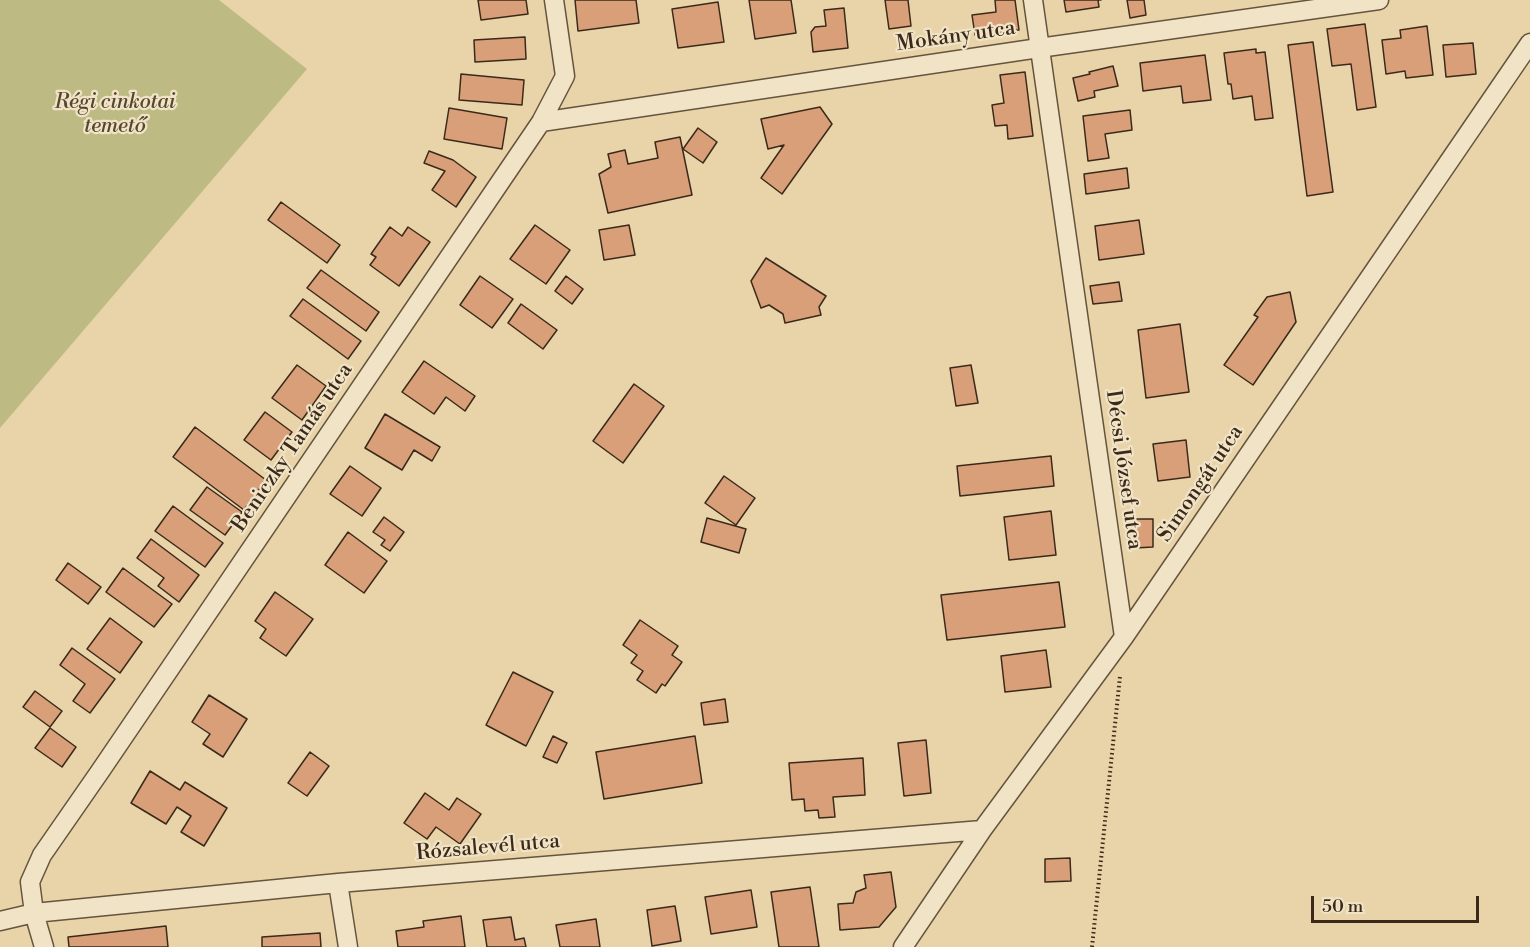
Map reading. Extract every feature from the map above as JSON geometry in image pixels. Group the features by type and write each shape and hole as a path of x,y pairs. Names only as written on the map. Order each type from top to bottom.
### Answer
{"street":[{"name":"Beniczky Tamás utca","path":"44,947 33,913 30,882 42,855 541,122 565,76 554,0"},
{"name":"Décsi József utca","path":"1033,0 1124,637"},
{"name":"Mokány utca","path":"541,122 1379,0"},
{"name":"Simongát utca","path":"903,947 982,830 1124,637 1530,43"},
{"name":"Rózsalevél utca","path":"0,921 33,913 338,883 982,830"},
{"path":"338,883 348,947"}],"path":[{"path":"1092,947 1120,672"}],"green space":[{"name":"Régi cinkotai temető","path":"0,0 219,0 307,69 0,428"}],"building":[{"path":"478,0 526,0 528,14 481,20"},
{"path":"575,0 636,0 639,23 578,31"},
{"path":"749,0 791,0 796,33 755,39"},
{"path":"885,0 908,0 911,26 889,29"},
{"path":"995,0 1015,0 1019,30 975,35 972,15 996,12"},
{"path":"1064,0 1098,0 1099,7 1066,12"},
{"path":"1127,0 1144,0 1146,15 1130,18"},
{"path":"718,2 724,42 678,48 672,9"},
{"path":"844,8 848,48 813,52 811,32 815,27 826,26 824,10"},
{"path":"1365,24 1376,107 1357,110 1351,64 1332,66 1327,29"},
{"path":"1427,26 1433,75 1406,78 1405,71 1386,74 1382,40 1401,38 1400,30"},
{"path":"525,37 526,59 475,62 474,40"},
{"path":"1313,42 1333,192 1307,196 1288,45"},
{"path":"1473,43 1476,74 1446,77 1443,45"},
{"path":"1256,49 1256,53 1265,52 1273,118 1255,120 1252,96 1233,99 1231,84 1228,84 1224,53"},
{"path":"1205,55 1211,100 1183,103 1181,86 1143,91 1140,63"},
{"path":"1113,66 1118,86 1094,91 1095,97 1078,101 1073,78"},
{"path":"1025,72 1033,136 1008,139 1007,125 995,126 992,105 1004,103 1000,75"},
{"path":"461,74 524,80 522,105 459,100"},
{"path":"820,107 832,124 782,194 761,178 784,145 768,149 761,119"},
{"path":"449,108 507,118 502,149 444,139"},
{"path":"1130,110 1132,130 1105,134 1109,158 1088,161 1083,116"},
{"path":"698,128 717,142 703,163 683,149"},
{"path":"680,137 692,195 608,213 599,174 611,167 608,154 625,150 628,164 658,158 655,142"},
{"path":"429,151 453,160 476,177 456,207 432,190 445,171 424,163"},
{"path":"1127,168 1129,188 1086,194 1084,174"},
{"path":"281,202 340,245 327,263 268,220"},
{"path":"1139,220 1144,254 1099,260 1095,226"},
{"path":"535,225 570,250 546,284 510,259"},
{"path":"629,225 635,255 604,260 599,230"},
{"path":"390,227 402,236 408,227 430,242 399,286 370,265 376,257 371,254"},
{"path":"766,258 826,296 819,307 821,315 785,323 783,314 769,305 761,308 751,281"},
{"path":"321,270 379,312 366,331 307,288"},
{"path":"480,276 513,299 492,328 460,305"},
{"path":"566,276 583,289 572,304 555,291"},
{"path":"1119,282 1122,301 1093,304 1090,286"},
{"path":"1290,292 1296,322 1253,385 1224,365 1258,317 1254,315 1267,297"},
{"path":"303,299 361,341 348,359 290,316"},
{"path":"521,304 557,330 543,349 508,323"},
{"path":"1180,324 1189,392 1146,398 1138,330"},
{"path":"424,361 475,396 465,411 446,397 434,414 402,392"},
{"path":"297,365 326,386 302,420 272,398"},
{"path":"971,365 978,403 956,406 950,368"},
{"path":"634,384 664,406 623,463 593,441"},
{"path":"265,412 292,432 271,460 244,440"},
{"path":"385,414 440,447 432,461 414,450 402,470 365,448"},
{"path":"195,427 266,480 244,510 173,457"},
{"path":"1186,440 1190,477 1158,481 1153,444"},
{"path":"1051,456 1054,486 960,496 957,466"},
{"path":"350,466 381,488 362,516 330,494"},
{"path":"724,476 755,498 736,525 705,503"},
{"path":"207,487 242,512 225,535 190,510"},
{"path":"173,506 223,543 205,567 155,531"},
{"path":"1051,511 1056,555 1009,560 1004,517"},
{"path":"384,517 404,532 390,551 381,545 385,540 373,532"},
{"path":"707,518 746,529 739,553 701,542"},
{"path":"1135,519 1153,519 1153,547 1135,548"},
{"path":"348,532 387,561 364,593 325,565"},
{"path":"151,539 199,575 179,602 158,586 164,578 137,558"},
{"path":"68,563 101,587 88,604 56,580"},
{"path":"123,568 172,604 154,627 106,592"},
{"path":"1059,582 1065,627 947,640 941,595"},
{"path":"275,592 313,619 286,656 260,638 266,629 255,621"},
{"path":"110,618 142,642 120,673 87,649"},
{"path":"640,620 678,646 672,655 682,662 665,686 662,684 656,693 637,680 643,671 631,663 637,655 623,645"},
{"path":"72,648 115,679 90,713 73,701 85,684 60,665"},
{"path":"1046,650 1051,687 1005,692 1001,656"},
{"path":"513,672 553,692 526,746 486,725"},
{"path":"35,691 62,711 50,727 23,707"},
{"path":"209,695 247,719 223,757 203,744 210,734 192,722"},
{"path":"725,699 728,722 704,725 701,703"},
{"path":"50,728 76,747 62,767 35,748"},
{"path":"553,736 567,743 557,763 543,757"},
{"path":"695,736 702,783 604,799 596,752"},
{"path":"926,740 931,793 904,796 898,743"},
{"path":"310,752 329,766 307,796 288,783"},
{"path":"863,758 865,795 833,797 835,817 819,818 818,810 805,811 804,799 792,800 789,763"},
{"path":"150,771 180,790 185,782 227,808 204,846 181,832 191,816 177,807 166,824 131,803"},
{"path":"425,793 449,810 457,798 481,814 460,844 436,827 427,839 404,823"},
{"path":"1070,858 1071,881 1045,882 1045,859"},
{"path":"891,872 896,907 879,927 840,930 838,904 853,903 856,892 866,888 864,875"},
{"path":"810,887 819,947 779,947 771,892"},
{"path":"751,890 757,927 711,934 705,897"},
{"path":"675,906 681,941 652,946 647,910"},
{"path":"461,916 465,947 398,947 396,931 424,927 423,921"},
{"path":"511,917 515,940 524,938 526,947 487,947 483,920"},
{"path":"596,919 600,947 560,947 556,925"},
{"path":"166,926 168,947 69,947 68,937"},
{"path":"320,933 321,947 262,947 262,937"}]}
